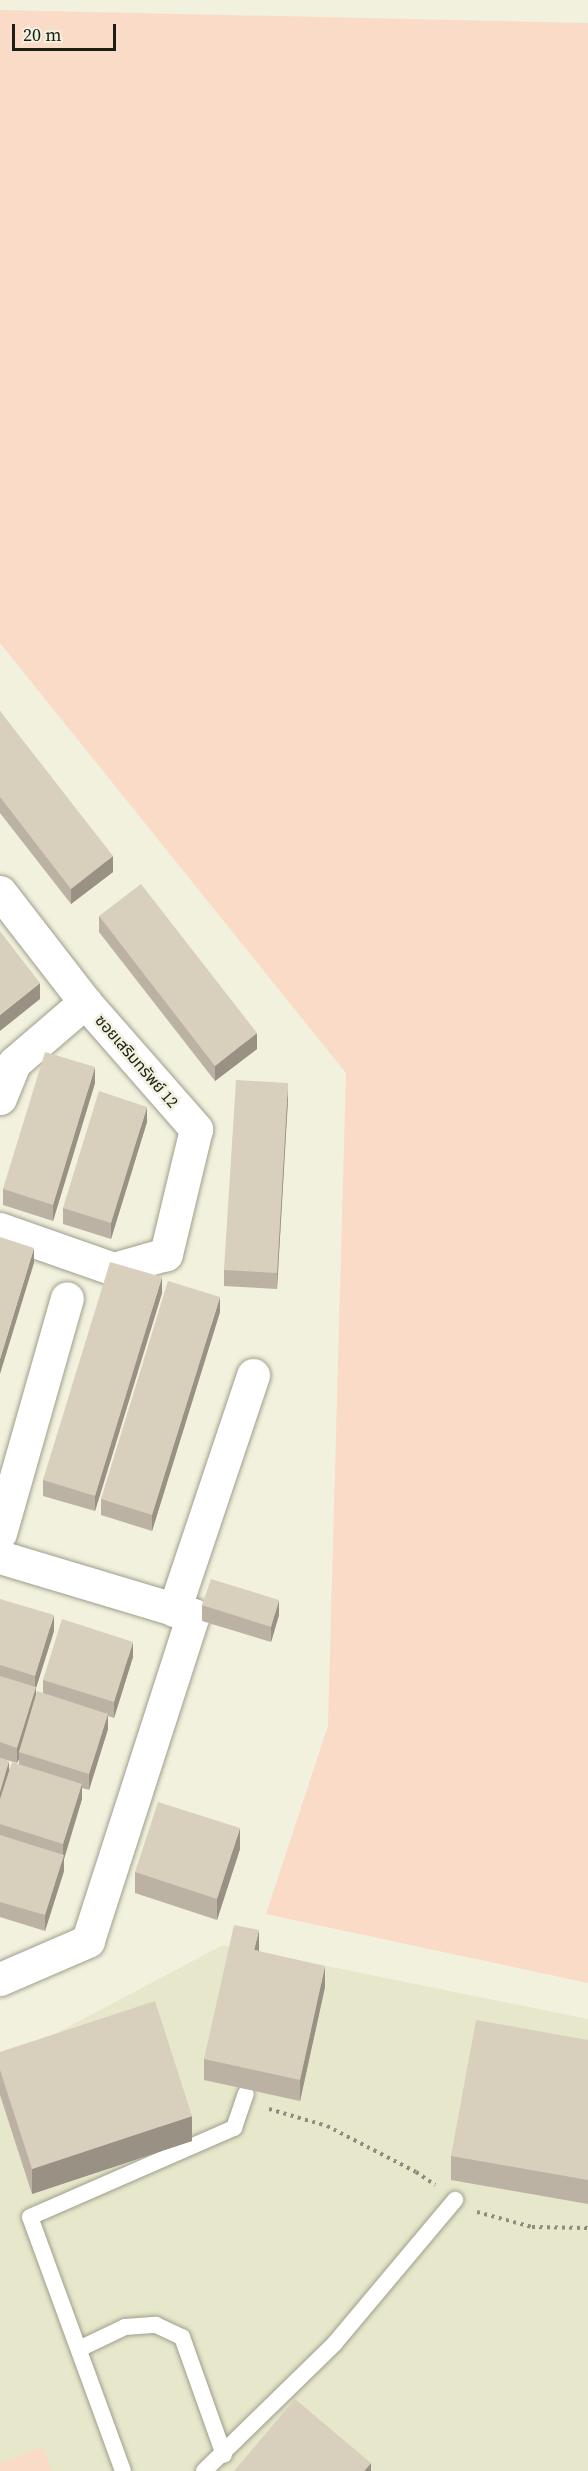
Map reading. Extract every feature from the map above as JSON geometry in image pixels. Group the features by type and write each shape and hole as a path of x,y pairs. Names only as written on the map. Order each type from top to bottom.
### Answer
{"street":[{"name":"ซอยเสริมทรัพย์ 12","path":"0,892 85,1002 196,1129 166,1254 114,1269 0,1228"},
{"path":"0,1098 14,1063 85,1002"},
{"path":"0,1533 67,1298"},
{"path":"174,1610 253,1375"},
{"path":"0,1557 193,1615 88,1941 0,1979"}],"lane":[{"path":"123,2471 30,2217 234,2128 244,2102"},
{"path":"204,2471 224,2455 335,2343 455,2200"},
{"path":"79,2349 125,2327 156,2325 182,2337 224,2455"}],"path":[{"path":"244,2102 327,2126 416,2172 455,2200 479,2213 532,2227 588,2228"}],"shaded area":[{"path":"0,10 588,23 588,1983 266,1914 328,1726 346,1073 0,643"},
{"path":"223,1945 588,2019 588,2471 0,2471 0,2063"},
{"path":"43,2447 52,2471 0,2471 0,2463"}],"building":[{"path":"0,711 113,856 71,889 0,797"},
{"path":"141,884 257,1033 215,1066 99,916"},
{"path":"0,931 40,983 0,1015"},
{"path":"45,1052 95,1067 53,1205 3,1189"},
{"path":"236,1080 288,1083 277,1273 224,1270"},
{"path":"99,1091 147,1107 111,1223 63,1208"},
{"path":"0,1237 34,1248 0,1359"},
{"path":"110,1262 162,1277 95,1496 43,1480"},
{"path":"168,1281 220,1297 152,1515 101,1499"},
{"path":"211,1579 279,1600 271,1627 202,1605"},
{"path":"0,1599 54,1615 35,1676 0,1665"},
{"path":"62,1619 133,1642 114,1702 43,1680"},
{"path":"0,1676 36,1687 17,1748 0,1742"},
{"path":"37,1691 108,1714 89,1774 19,1752"},
{"path":"0,1758 9,1761 0,1792"},
{"path":"12,1762 82,1784 63,1844 0,1824 0,1799"},
{"path":"158,1802 240,1828 217,1899 135,1872"},
{"path":"0,1835 64,1855 45,1915 0,1902"},
{"path":"234,1925 259,1930 254,1950 325,1966 300,2080 204,2059"},
{"path":"155,2001 192,2116 32,2169 0,2070 0,2052"},
{"path":"476,2020 588,2040 588,2180 451,2156"},
{"path":"295,2399 371,2463 364,2471 234,2471"}]}
